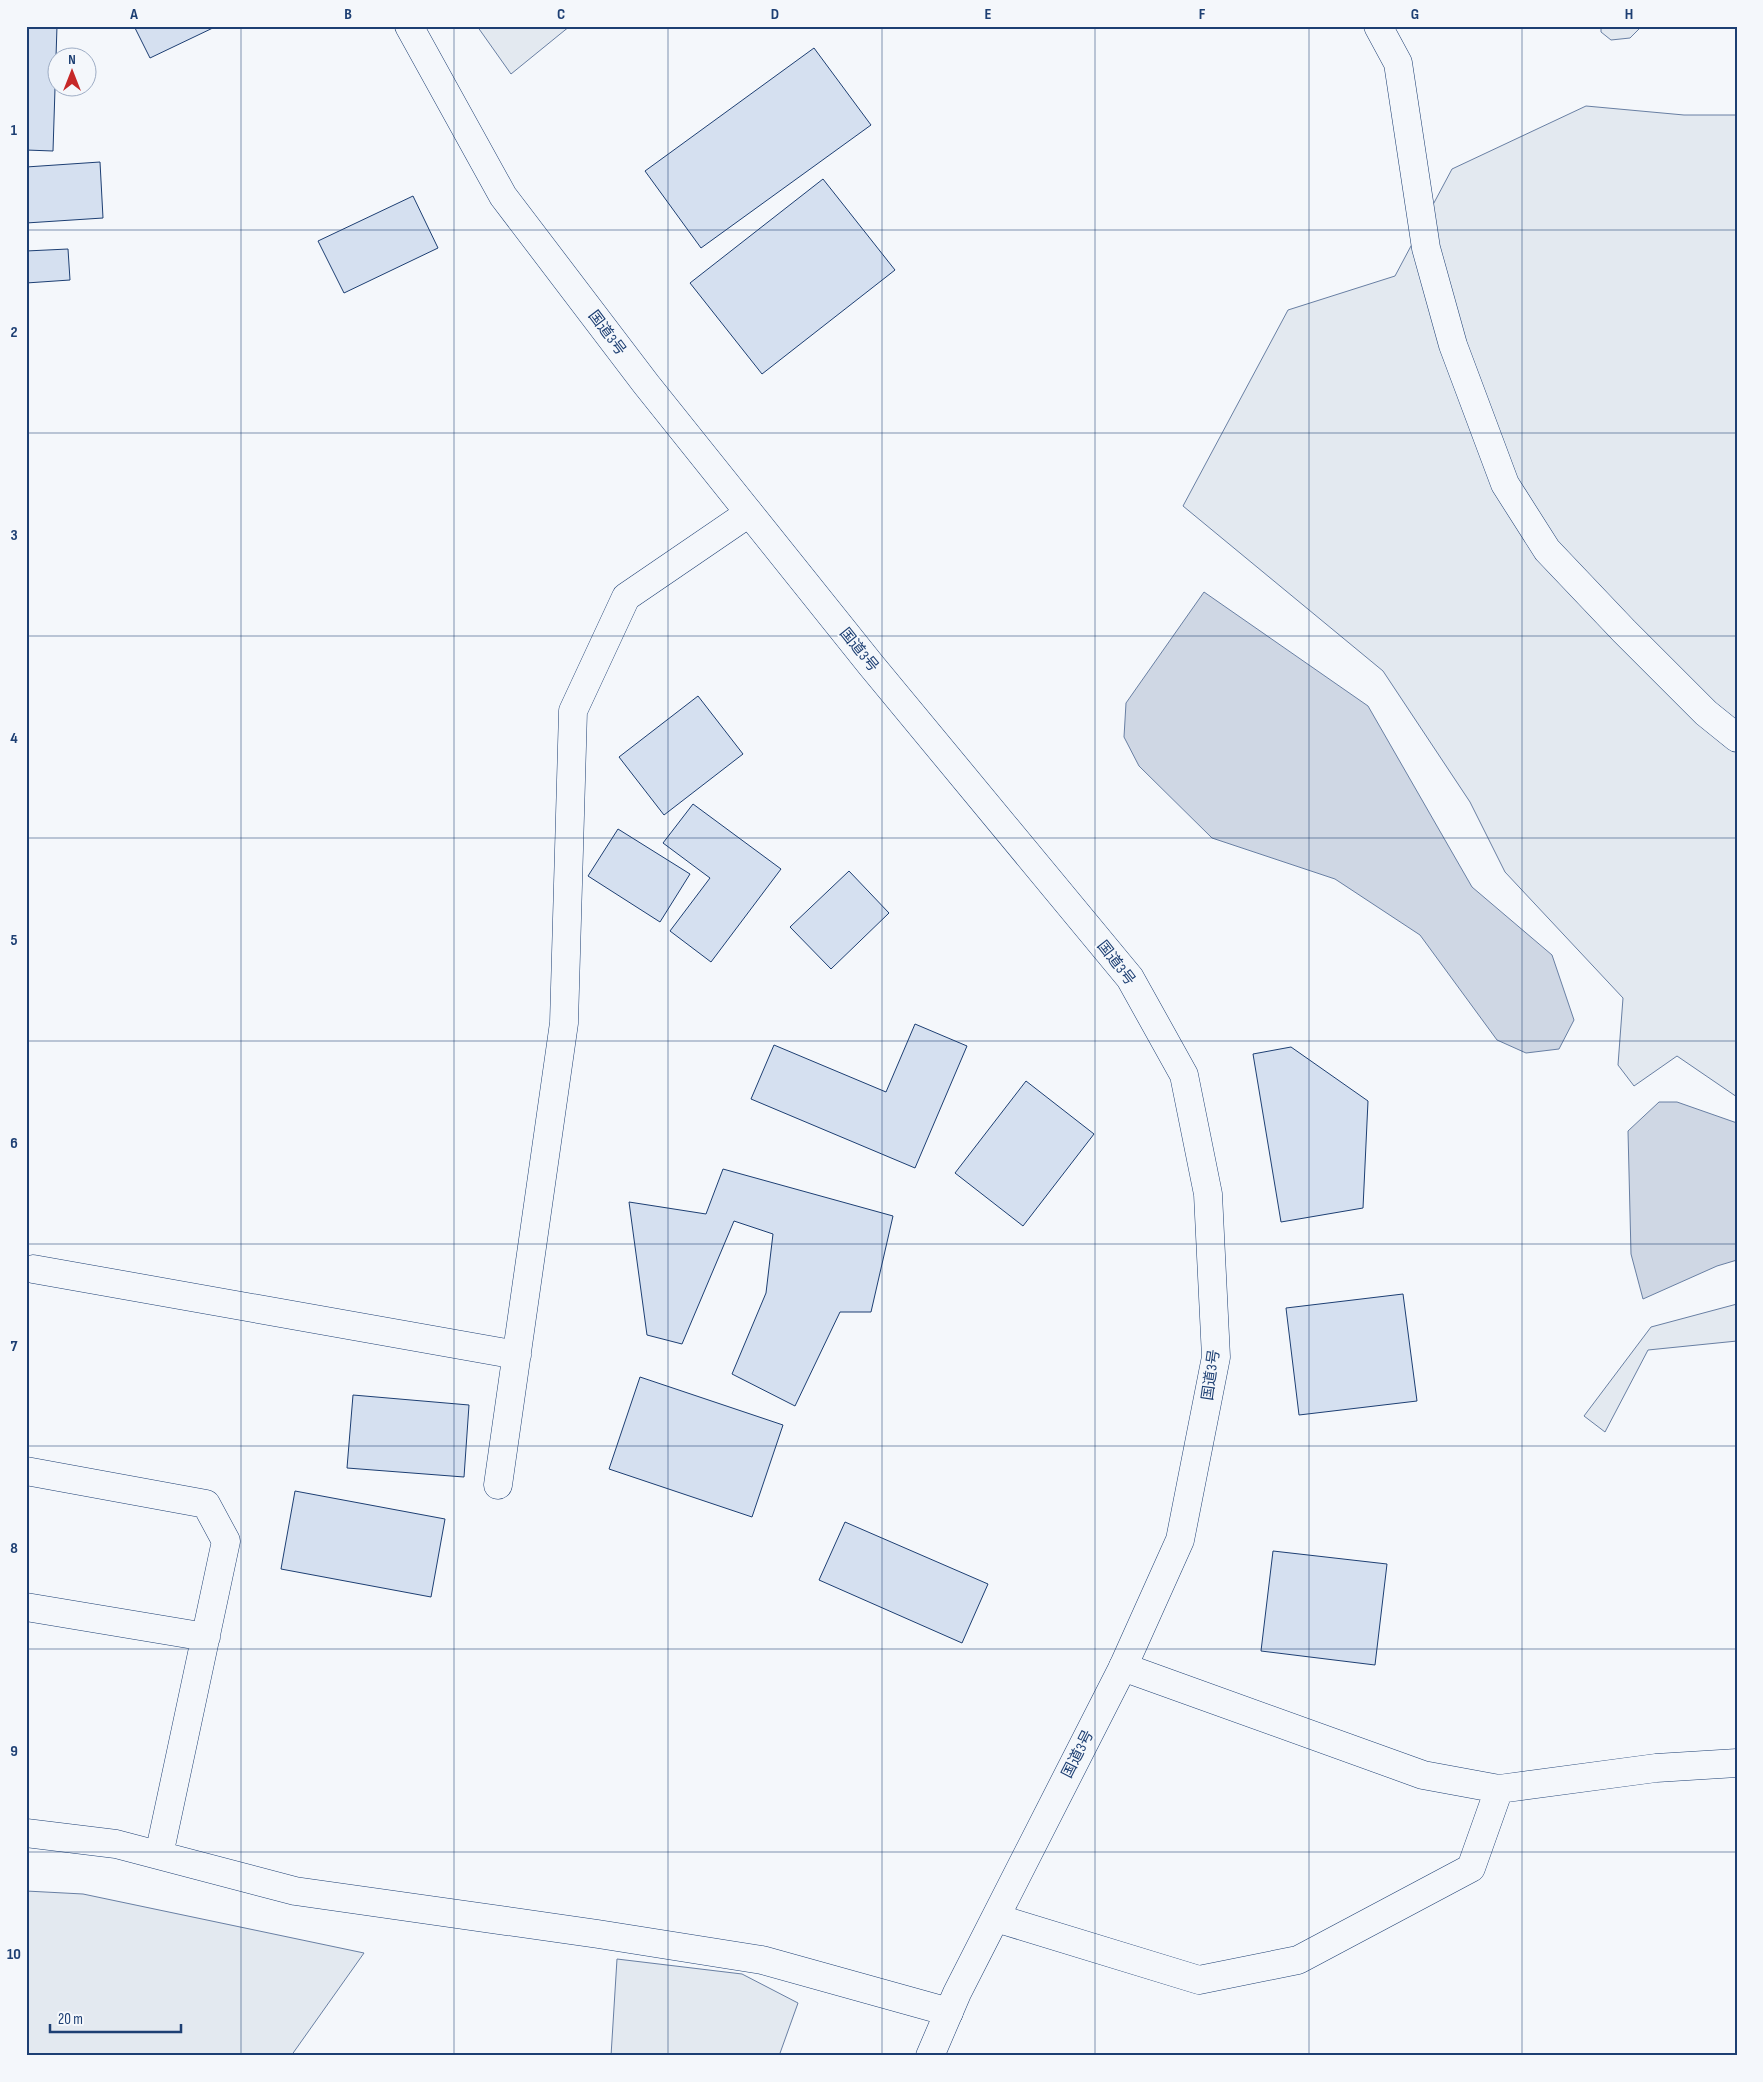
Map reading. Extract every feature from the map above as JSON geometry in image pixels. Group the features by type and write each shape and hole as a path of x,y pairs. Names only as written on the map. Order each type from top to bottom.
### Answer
{"main road":[{"name":"国道3号","path":"409,26 503,196 646,384 871,665 1130,978 1184,1075 1208,1194 1216,1357 1180,1540 1122,1667 949,2012 930,2056"},
{"path":"1378,26 1398,63 1426,248 1454,345 1505,484 1547,550 1706,714 1737,738"},
{"path":"498,1485 564,1022 573,711 626,597 750,512"},
{"path":"33,1269 517,1355"},
{"path":"26,1471 206,1504 226,1541 160,1855"},
{"path":"26,1606 206,1637"},
{"path":"1122,1667 1423,1776 1499,1788 1656,1768 1737,1763"},
{"path":"996,1918 1199,1980 1298,1960 1470,1868 1499,1788"},
{"path":"26,1833 116,1844 295,1891 598,1934 762,1960 949,2012"}],"shaded area":[{"path":"477,26 570,26 511,74"},
{"path":"1601,26 1642,26 1630,38 1611,40 1601,32"},
{"path":"1586,106 1684,115 1737,115 1737,1097 1677,1056 1634,1086 1618,1065 1623,998 1505,872 1470,802 1383,671 1183,506 1288,310 1395,276 1452,169"},
{"path":"1204,592 1368,706 1472,887 1552,955 1574,1020 1559,1049 1526,1053 1497,1040 1420,935 1335,879 1212,838 1139,766 1124,737 1126,703"},
{"path":"1659,1102 1677,1102 1737,1123 1737,1260 1717,1266 1643,1299 1631,1254 1628,1131"},
{"path":"1737,1304 1737,1341 1648,1350 1605,1432 1584,1416 1651,1327"},
{"path":"26,1891 83,1894 364,1953 291,2056 26,2056"},
{"path":"617,1959 742,1974 798,2003 779,2056 611,2056"}],"building":[{"path":"26,26 57,26 56,48 48,48 48,98 55,98 53,151 26,150"},
{"path":"134,26 217,26 150,58"},
{"path":"814,48 871,125 701,248 645,171"},
{"path":"100,162 103,218 26,223 26,167"},
{"path":"823,179 895,270 762,374 690,283"},
{"path":"413,196 438,248 344,293 318,241"},
{"path":"68,249 70,280 26,283 26,251"},
{"path":"698,696 743,754 664,815 619,757"},
{"path":"693,804 781,869 711,962 670,931 710,878 663,843"},
{"path":"618,829 690,874 660,922 588,876"},
{"path":"849,871 889,913 831,969 790,927"},
{"path":"915,1024 967,1046 915,1168 751,1099 774,1045 886,1092"},
{"path":"1291,1047 1368,1101 1363,1208 1281,1222 1253,1054"},
{"path":"1026,1081 1094,1134 1023,1226 955,1173"},
{"path":"723,1169 893,1216 871,1312 840,1312 795,1406 732,1374 766,1293 773,1234 734,1221 682,1344 647,1335 629,1202 706,1214"},
{"path":"1403,1294 1417,1401 1299,1415 1286,1308"},
{"path":"640,1377 783,1425 752,1517 609,1469"},
{"path":"353,1395 469,1405 464,1477 347,1468"},
{"path":"295,1491 445,1519 431,1597 281,1569"},
{"path":"845,1522 988,1584 962,1643 819,1580"},
{"path":"1273,1551 1387,1564 1375,1665 1261,1651"}]}
